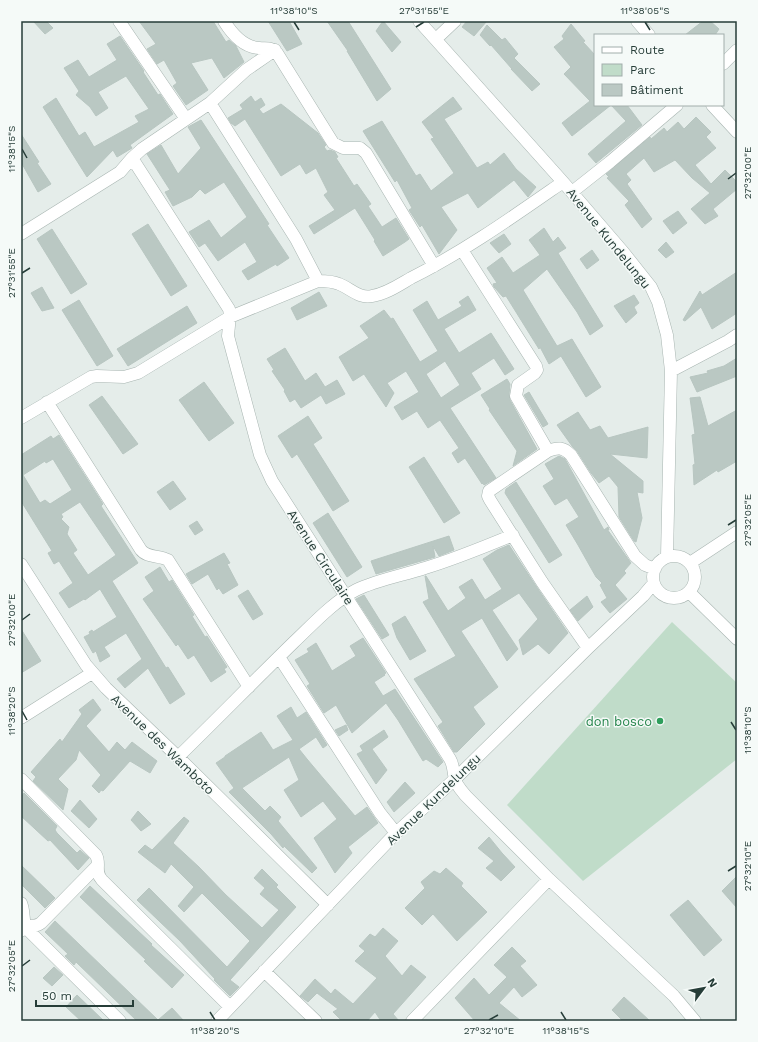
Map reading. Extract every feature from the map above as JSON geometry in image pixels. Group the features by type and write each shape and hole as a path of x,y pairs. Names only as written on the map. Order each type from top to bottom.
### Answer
{"street":[{"path":"118,21 186,119"},
{"path":"224,21 238,39 246,44 258,48 268,48 274,50 279,55 333,143 343,148 360,148 366,154 434,266"},
{"name":"Avenue Kundelungu","path":"419,21 572,192 624,253 651,288 662,314 667,335 671,370 667,557"},
{"path":"436,40 455,21"},
{"path":"637,21 648,34"},
{"path":"21,234 120,172 142,148 210,103 246,70 274,50"},
{"path":"724,63 737,50"},
{"path":"210,103 296,239 318,281"},
{"path":"572,192 676,106"},
{"path":"713,106 737,132"},
{"path":"132,158 227,305 230,312 230,317"},
{"path":"21,418 91,377 97,376 120,378 138,373 230,317 318,281 333,282 346,287 357,294 372,296 386,292 462,250 563,182"},
{"path":"462,250 536,366 537,370 535,373 518,385 516,396 548,451"},
{"name":"Avenue Circulaire","path":"230,317 228,336 260,455 272,481 450,760 454,768 455,779 466,796 549,879 674,996 695,1021"},
{"path":"671,370 737,335"},
{"path":"47,402 141,550 146,554 163,557 168,560 249,687"},
{"path":"588,648 542,582 513,534 490,500 488,496 489,491 548,451 556,447 564,448 571,455 635,556 645,565 655,569"},
{"path":"690,563 737,532"},
{"path":"178,758 317,620 346,596 358,589 372,584 427,568 480,549 513,534"},
{"path":"679,556 690,563 694,570 695,578 693,585 688,592 673,598 658,590 654,583 653,576 658,564 667,557 679,556"},
{"name":"Avenue des Wamboto","path":"21,564 92,673 328,905"},
{"name":"Avenue Kundelungu","path":"217,1021 396,833 455,779 643,596 654,583"},
{"path":"688,592 737,639"},
{"path":"279,657 380,813 396,833"},
{"path":"21,718 92,673"},
{"path":"21,779 96,854 98,858 98,874 102,880 230,1007"},
{"path":"23,929 29,925 38,925 41,923 98,865"},
{"path":"412,1021 549,879"},
{"path":"21,903 23,908 23,929 120,1021"},
{"path":"264,970 316,1021"}],"green space":[{"name":"don bosco","path":"672,622 737,683 737,759 583,881 507,805"}],"building":[{"path":"33,21 46,21 53,28 45,34"},
{"path":"139,21 213,21 226,42 229,40 236,46 244,62 224,78 212,58 191,63 208,90 186,105 173,86 177,83 164,60 157,64 147,49 156,44"},
{"path":"268,21 289,21 302,44 287,51"},
{"path":"327,21 348,21 391,89 377,101 348,51"},
{"path":"383,21 401,42 392,52 376,31"},
{"path":"467,21 487,21 474,36 462,27"},
{"path":"703,21 710,21 719,29 716,34 686,34"},
{"path":"571,24 585,41 583,42 594,54 594,106 610,106 572,136 562,123 590,101 564,74 571,67 554,47 564,39 562,36"},
{"path":"487,25 502,40 505,38 518,54 514,58 540,84 532,91 491,45 490,46 480,35"},
{"path":"120,36 144,71 143,72 158,95 160,94 173,114 130,145 132,148 117,157 113,150 87,177 43,107 56,98 79,136 85,132 94,147 139,122 135,116 149,109 126,76 98,92 108,108 96,116 90,107 76,95 79,91 64,68 78,60 89,77 117,60 107,44"},
{"path":"251,96 255,102 261,98 265,105 259,109 263,114 281,104 318,133 326,145 324,147 327,151 330,150 335,152 338,157 336,158 354,186 357,184 371,204 368,206 382,227 396,218 409,239 383,256 355,208 314,234 309,226 335,210 324,195 328,192 316,168 306,174 300,164 281,176 245,119 235,126 231,123 228,118 243,109 240,105"},
{"path":"453,97 462,109 444,119 477,168 488,162 490,165 504,153 516,169 536,187 528,197 514,180 478,208 468,193 441,207 457,230 439,254 422,225 420,227 409,210 412,208 397,180 395,182 363,131 382,121 416,176 420,174 431,191 454,173 431,139 434,138 422,122"},
{"path":"612,106 628,106 642,125 596,163 588,154 626,121"},
{"path":"696,117 711,132 706,137 716,148 695,165 711,184 725,170 737,182 737,189 713,209 718,216 705,224 691,209 710,193 692,178 675,160 654,172 644,158 626,174 631,180 627,184 652,219 642,228 625,205 629,201 607,178 609,177 606,174 650,137 651,139 664,128 667,132 678,122 684,129"},
{"path":"201,120 269,224 267,225 289,258 277,266 276,264 248,280 242,271 257,262 245,242 218,261 205,243 199,247 189,232 209,220 221,238 247,217 224,182 205,194 200,189 192,197 173,206 165,192 170,190 147,154 161,145 178,174 201,148 188,127"},
{"path":"21,134 39,162 37,163 51,184 38,192 21,162"},
{"path":"678,211 687,223 673,234 663,221"},
{"path":"148,224 187,286 171,296 132,234"},
{"path":"544,228 553,242 558,237 566,248 558,253 603,326 590,335 577,312 547,269 523,290 557,346 572,339 601,387 586,397 561,356 549,364 540,347 539,349 506,296 503,297 494,287 493,284 497,283 487,268 502,257 513,273 540,255 529,240"},
{"path":"52,229 87,284 71,294 37,239"},
{"path":"504,234 511,244 499,253 490,243"},
{"path":"666,242 674,252 666,258 658,250"},
{"path":"592,250 599,260 587,269 580,259"},
{"path":"737,272 737,313 712,329 701,307 685,321 683,320 700,291 702,295"},
{"path":"42,287 54,308 42,311 31,293"},
{"path":"319,292 327,306 297,320 291,308"},
{"path":"634,295 639,303 634,307 637,313 626,323 614,306"},
{"path":"468,296 476,310 444,329 459,353 491,333 514,369 505,375 494,358 471,373 481,389 450,408 496,478 484,485 465,458 458,463 452,453 459,448 440,420 428,428 417,411 402,420 394,407 419,392 406,371 387,383 394,393 386,407 364,374 353,381 339,357 369,338 360,326 384,310 391,319 393,318 420,362 438,351 413,310 427,301 438,320 462,306 459,302","holes":["445,361 460,385 441,398 426,374"]},
{"path":"79,300 113,356 97,366 62,310"},
{"path":"187,306 197,323 128,366 117,349"},
{"path":"285,348 305,381 316,373 325,387 337,380 345,394 326,404 321,395 301,408 295,399 290,402 284,391 285,390 272,371 274,370 267,359"},
{"path":"737,358 737,376 697,392 690,377 708,373 707,371 724,366"},
{"path":"507,379 510,384 510,400 537,449 513,466 517,451 489,410 490,409 481,395"},
{"path":"204,382 234,423 209,441 179,400"},
{"path":"529,392 548,424 543,427 524,395"},
{"path":"102,396 138,444 123,454 89,405"},
{"path":"700,397 708,426 737,410 737,461 718,472 717,470 694,485 693,465 695,464 692,435 695,434 690,398"},
{"path":"578,412 590,430 600,426 608,438 648,427 647,458 610,454 643,481 643,493 637,492 642,518 636,542 619,517 618,487 609,476 599,483 557,425"},
{"path":"308,416 322,438 313,444 349,501 333,511 297,454 292,458 278,436"},
{"path":"59,435 103,504 101,506 138,563 112,581 166,668 168,667 185,694 170,704 148,668 125,688 117,679 142,659 126,633 104,647 110,656 100,662 96,651 93,653 84,637 90,634 89,632 92,630 93,632 117,617 100,589 85,600 84,599 69,608 59,593 73,583 59,561 54,564 48,553 52,551 21,501 21,455 51,436 53,439","holes":["53,459 72,490 50,504 45,500 40,503 23,475 45,461 46,463","80,502 116,555 88,575 73,553 77,550 67,534 69,527 61,519 63,517 61,514"]},
{"path":"559,456 565,459 604,530 608,527 609,530 607,529 631,563 624,571 626,573 615,585 627,599 610,613 601,602 607,598 600,585 602,583 596,577 566,525 579,517 567,498 555,505 543,486 554,479 545,464"},
{"path":"424,457 460,513 444,523 409,467"},
{"path":"173,481 186,499 170,510 157,492"},
{"path":"516,482 562,555 549,563 505,493 506,489"},
{"path":"328,513 362,567 347,577 313,523"},
{"path":"197,521 203,530 195,535 189,526"},
{"path":"449,536 454,550 439,556 433,546 435,557 376,574 371,561"},
{"path":"509,545 568,633 549,654 538,644 523,655 519,640 538,619 519,593 492,610 518,649 507,661 482,618 461,631 498,687 473,707 485,724 457,752 454,752 438,726 443,722 414,679 456,656 423,602 429,599 425,576 448,611 466,598 459,587 472,579 485,600 502,589 483,559 497,550"},
{"path":"224,553 230,563 227,564 238,585 223,594 219,588 217,590 208,574 192,584 186,574"},
{"path":"160,567 169,582 172,580 194,615 192,616 205,637 207,636 227,667 224,669 226,672 211,682 194,655 188,659 178,644 176,646 143,599 154,591 145,577"},
{"path":"248,590 263,614 253,620 238,596"},
{"path":"364,595 389,635 382,639 356,599"},
{"path":"587,596 593,607 578,621 570,610"},
{"path":"405,616 426,651 410,660 397,638 392,624"},
{"path":"21,629 41,661 21,673"},
{"path":"363,638 386,673 374,682 383,696 395,689 443,762 438,767 426,759 423,761 386,703 352,733 336,705 324,713 307,686 310,684 295,660 309,652 307,649 316,643 332,671 356,656 350,646"},
{"path":"93,699 101,710 86,726 109,752 117,742 125,750 132,742 157,761 150,773 130,761 103,791 101,790 99,793 92,786 101,775 79,750 76,760 58,779 68,789 63,810 33,781 36,777 31,772 60,739 62,742 82,714 79,710"},
{"path":"291,707 297,718 306,712 327,745 323,748 316,737 299,749 355,816 367,807 378,823 348,847 352,853 335,873 314,838 337,819 323,801 301,817 284,790 299,780 289,757 242,788 265,811 270,806 281,817 278,821 317,868 312,873 284,846 283,848 229,792 234,788 216,763 261,732 273,750 293,740 277,716"},
{"path":"346,725 348,730 339,736 335,730"},
{"path":"384,730 388,737 372,749 387,770 376,784 357,754 363,751 360,746"},
{"path":"405,782 415,793 394,812 387,802"},
{"path":"24,793 57,826 55,830 57,833 77,853 80,850 89,858 78,870 50,840 48,841 21,816 21,797"},
{"path":"80,800 97,819 89,828 71,811"},
{"path":"138,811 151,824 141,831 131,820"},
{"path":"184,817 189,821 173,843 262,928 279,910 260,894 265,888 254,878 262,869 278,885 276,887 296,907 230,980 239,987 230,996 180,941 137,900 149,888 227,967 250,941 202,893 184,912 178,906 194,887 171,864 165,873 138,852 145,845 152,850"},
{"path":"489,837 515,867 501,881 486,868 494,861 478,848"},
{"path":"21,865 55,898 45,908 21,884"},
{"path":"446,868 463,883 461,886 487,912 457,941 433,914 422,925 405,908 425,888 421,882 434,871 440,874"},
{"path":"737,876 737,908 722,891"},
{"path":"90,886 184,975 172,988 144,961 146,960 80,897"},
{"path":"688,900 722,940 704,956 670,915"},
{"path":"55,921 158,1020 172,1008 184,1021 137,1021 76,962 74,965 65,956 68,954 45,932"},
{"path":"383,928 398,941 385,956 402,976 411,965 426,977 393,1014 399,1021 381,1021 375,1012 367,1021 342,1021 333,1012 338,1009 317,993 308,1002 300,996 315,979 331,994 335,989 353,1004 377,978 355,961 365,951 359,946 370,934 375,937"},
{"path":"512,947 526,961 520,966 537,985 522,997 514,987 499,1003 521,1021 475,1021 455,998 474,978 489,995 507,977 494,965"},
{"path":"54,967 63,975 52,986 43,978"},
{"path":"77,995 104,1021 81,1021 66,1007"},
{"path":"624,997 650,1021 623,1021 612,1010"}],"place":[{"name":"don bosco","path":"660,721"}]}
